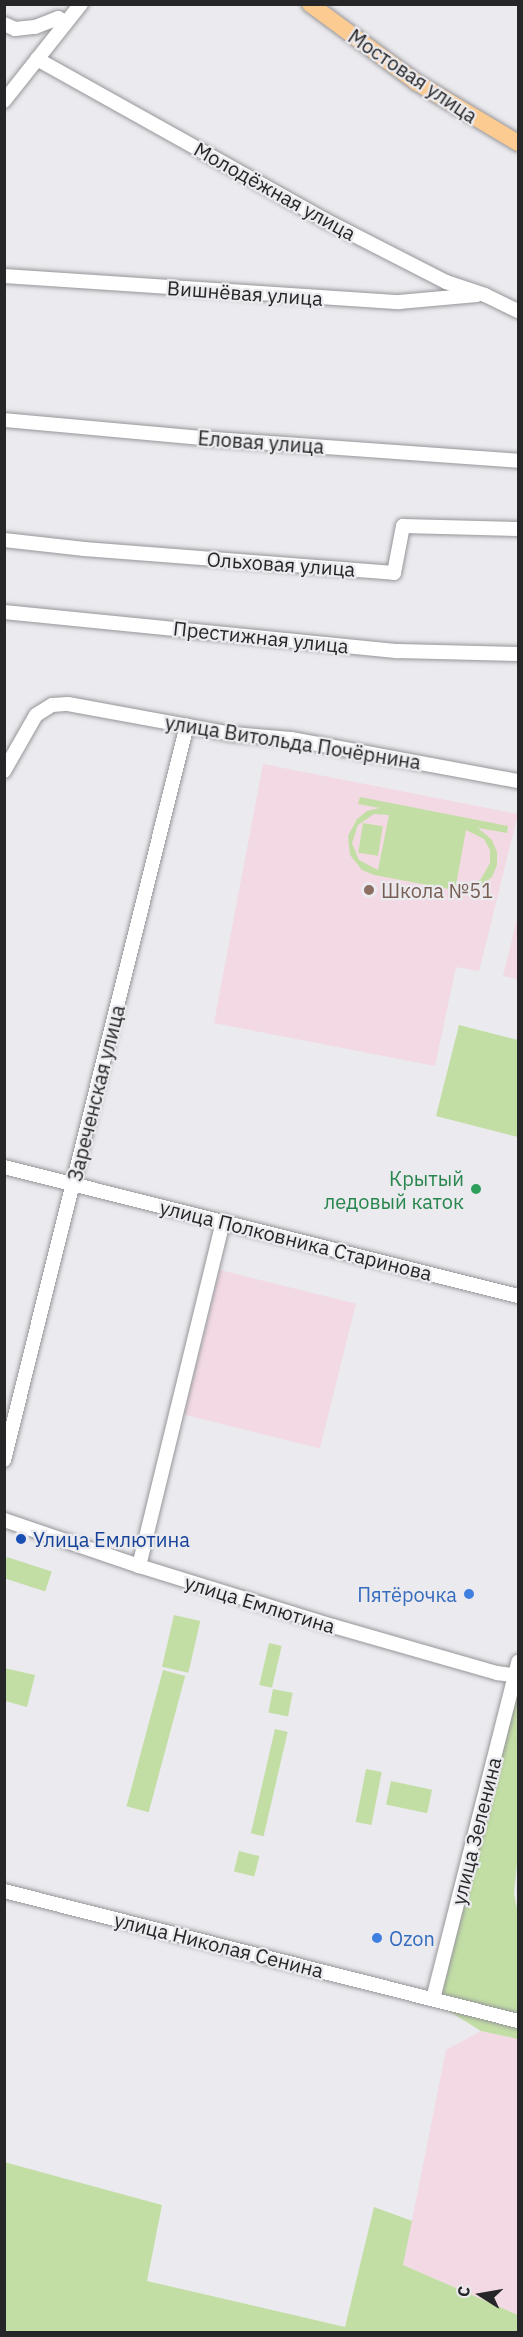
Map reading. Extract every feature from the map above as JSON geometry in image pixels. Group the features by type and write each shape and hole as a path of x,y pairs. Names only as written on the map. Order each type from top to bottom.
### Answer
{"main road":[{"name":"Мостовая улица","path":"310,4 416,82 519,143"},
{"name":"Мостовая улица","path":"326,4 423,74 519,130"}],"street":[{"path":"4,101 81,4"},
{"path":"4,24 15,29 35,27 58,18 66,23"},
{"name":"Молодёжная улица","path":"37,59 325,220 446,282 485,295 519,311"},
{"name":"Вишнёвая улица","path":"4,276 399,302 485,295"},
{"name":"Еловая улица","path":"4,420 214,439 519,461"},
{"name":"Ольховая улица","path":"4,540 84,549 394,573 403,526 519,529"},
{"name":"Престижная улица","path":"4,612 398,651 519,654"},
{"name":"улица Витольда Почёрнина","path":"4,771 36,715 52,705 68,705 232,734 291,739 519,781"},
{"name":"Зареченская улица","path":"4,1460 187,725"},
{"name":"улица Полковника Старинова","path":"4,1167 519,1296"},
{"path":"139,1566 223,1221"},
{"name":"улица Емлютина","path":"4,1520 139,1566 397,1645 517,1676"},
{"name":"улица Зеленина","path":"433,1999 519,1662"},
{"name":"улица Николая Сенина","path":"4,1892 519,2021"}],"shaded area":[{"name":"Школа №51","path":"263,764 518,814 479,971 456,967 435,1066 214,1023"},
{"path":"518,915 518,979 503,976"},
{"path":"220,1270 356,1304 320,1448 184,1415"},
{"path":"481,2031 518,2039 518,2315 403,2265 446,2050"}],"green space":[{"path":"360,797 508,826 507,833 478,828 492,840 497,852 497,865 492,877 477,889 465,892 374,875 362,870 350,855 348,836 357,819 367,811 380,808 358,804","holes":["374,814 389,815 378,870 359,860 352,843 358,825","466,830 484,839 490,850 490,863 481,879 470,885 456,885"]},
{"path":"363,823 383,826 378,856 358,853"},
{"path":"459,1025 518,1040 518,1137 436,1116"},
{"path":"7,1557 52,1572 45,1591 4,1578"},
{"path":"174,1615 200,1621 188,1673 162,1667"},
{"path":"269,1643 282,1646 272,1688 259,1685"},
{"path":"4,1668 35,1675 27,1707 5,1701"},
{"path":"163,1670 185,1676 149,1812 127,1806"},
{"path":"273,1689 293,1693 288,1716 268,1713"},
{"path":"518,1690 518,1853 514,1894 518,1913 518,2039 481,2031 439,2005"},
{"path":"275,1729 288,1732 264,1836 251,1833"},
{"path":"366,1769 382,1772 371,1825 356,1822"},
{"path":"391,1781 432,1790 427,1813 386,1804"},
{"path":"239,1851 259,1856 254,1876 234,1871"},
{"path":"4,2162 162,2205 147,2281 345,2327 374,2207 412,2221 403,2265 518,2315 518,2332 5,2332"}],"place":[{"name":"Школа №51","path":"369,890"},
{"name":"Крытый ледовый каток","path":"476,1189"},
{"name":"Улица Емлютина","path":"21,1539"},
{"name":"Пятёрочка","path":"469,1594"},
{"name":"Ozon","path":"377,1938"}]}
